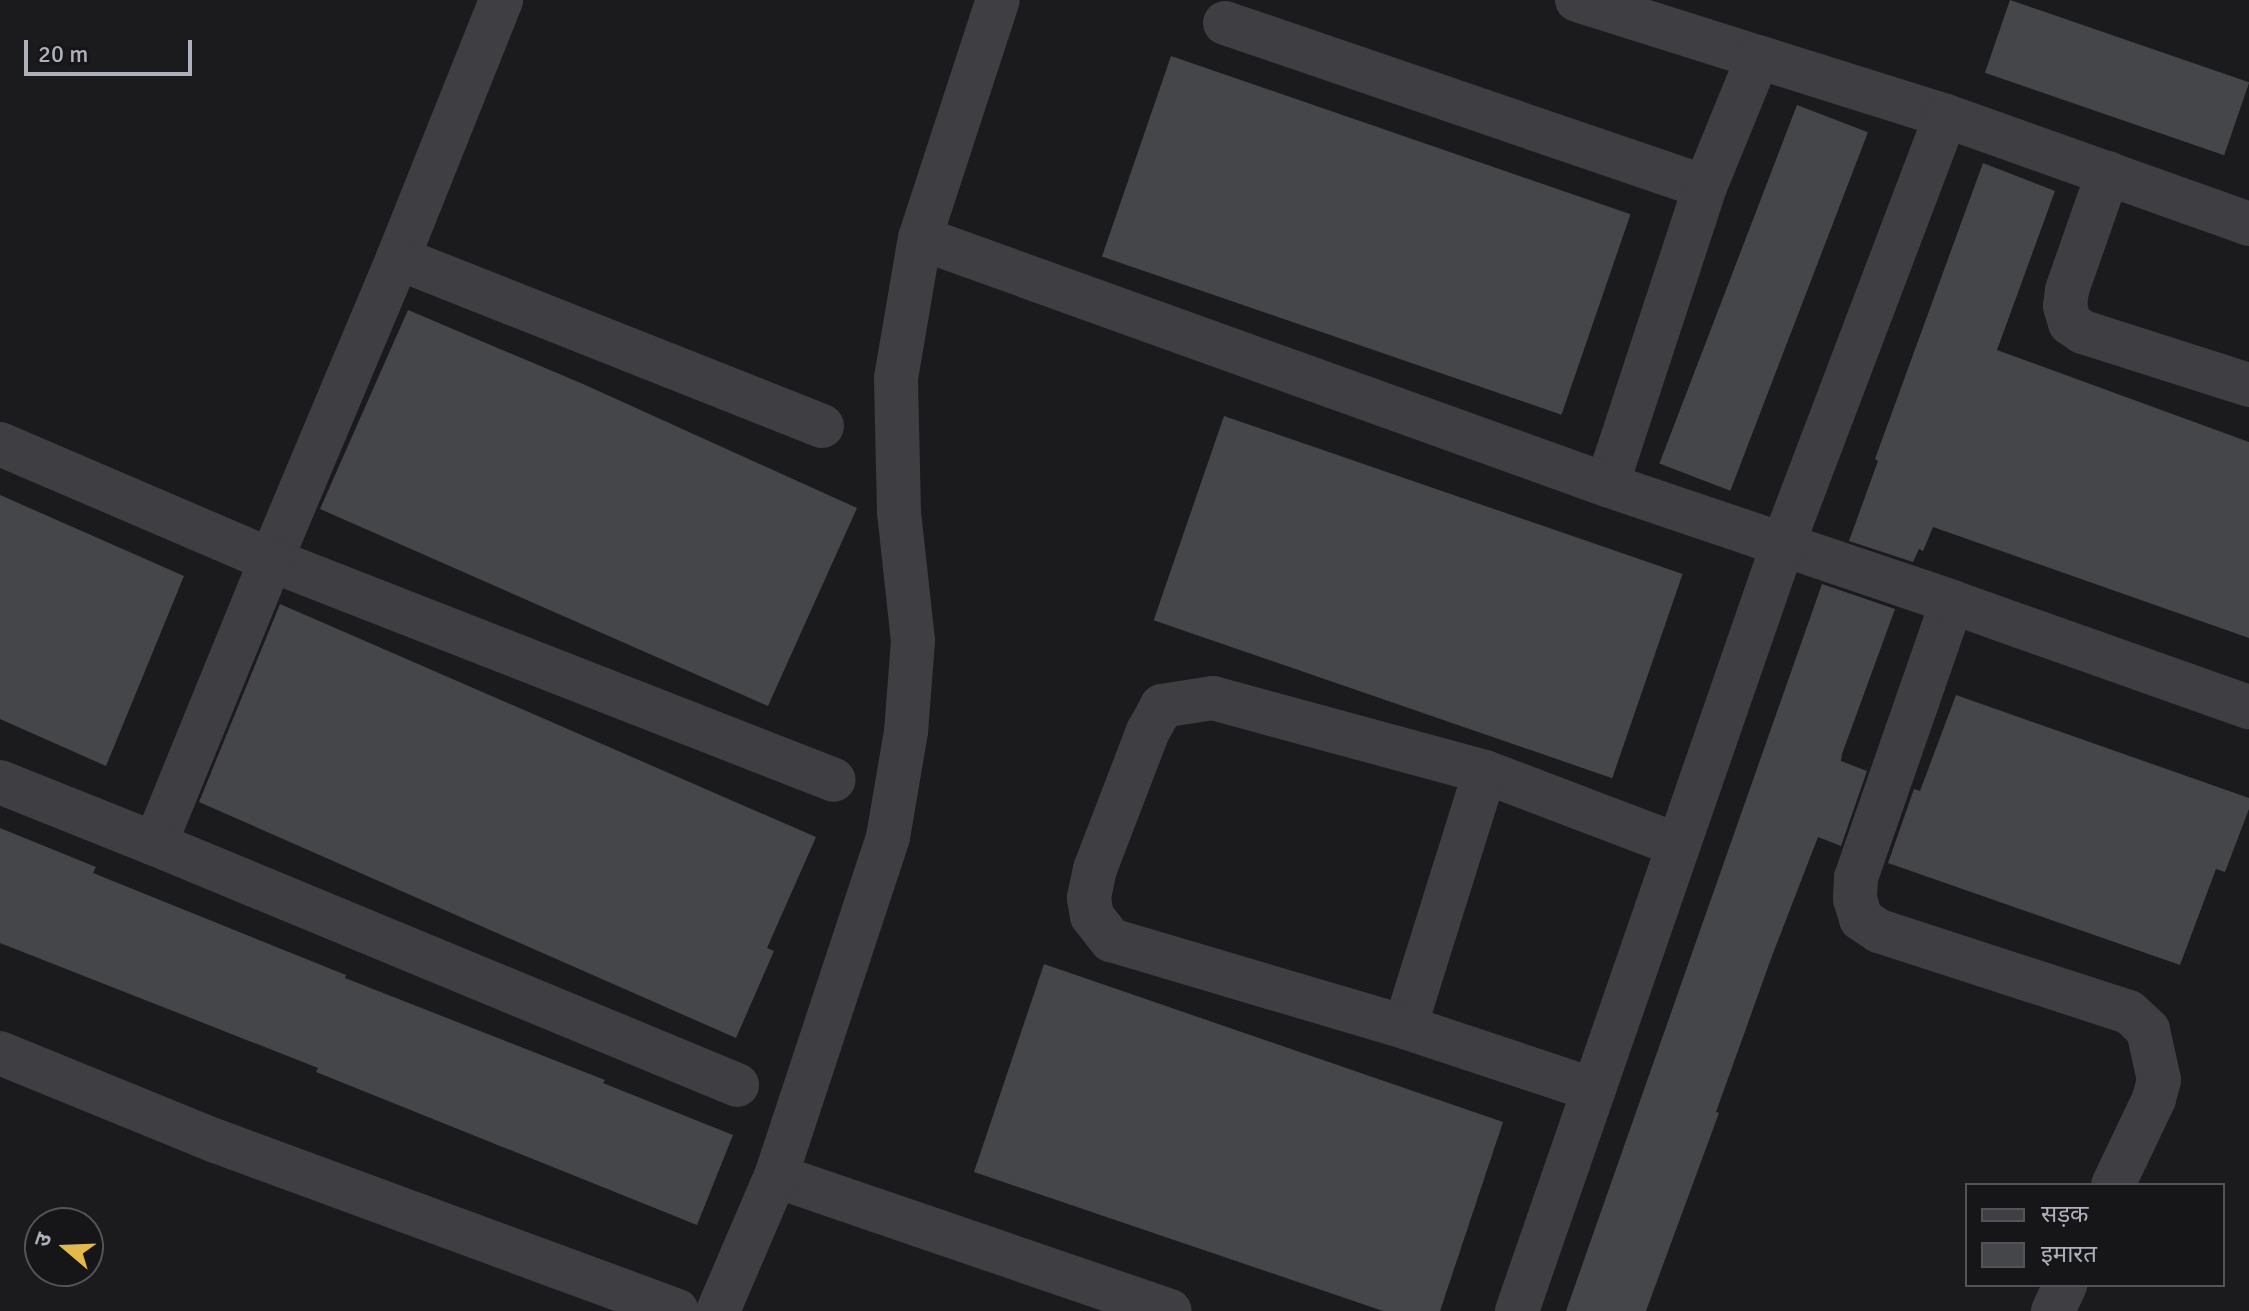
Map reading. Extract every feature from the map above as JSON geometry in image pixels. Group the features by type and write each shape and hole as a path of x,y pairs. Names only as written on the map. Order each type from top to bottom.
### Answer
{"street":[{"path":"155,844 398,258 501,0"},
{"path":"718,1311 776,1176 888,837 906,732 913,641 899,512 896,378 920,238 998,0"},
{"path":"1577,0 1946,116 2249,224"},
{"path":"1225,23 1705,187"},
{"path":"1607,485 1705,187 1758,57"},
{"path":"1517,1311 1782,547 1946,116"},
{"path":"2108,173 2067,290 2065,306 2070,323 2083,332 2249,385"},
{"path":"920,238 1782,547 1952,602 2249,707"},
{"path":"398,258 822,426"},
{"path":"0,444 271,560 834,780"},
{"path":"1952,602 1856,878 1855,899 1861,919 1879,931 2129,1012 2148,1030 2159,1080 2154,1099 2114,1183"},
{"path":"1594,1090 1405,1027 1111,940 1092,916 1089,898 1095,869 1148,731 1162,706 1213,698 1485,772 1677,845"},
{"path":"1405,1027 1485,772"},
{"path":"0,782 737,1085"},
{"path":"0,1053 216,1141 677,1311"},
{"path":"776,1176 1170,1311"},
{"path":"2053,1311 2064,1287"}],"building":[{"path":"2010,0 2249,82 2224,155 1985,73"},
{"path":"1171,56 1631,214 1562,415 1102,256"},
{"path":"1797,105 1868,132 1730,491 1659,463"},
{"path":"1983,163 2055,191 1997,350 2249,442 2249,638 1933,527 1923,551 1919,549 1913,562 1849,541 1878,461 1875,459"},
{"path":"408,310 583,384 857,508 768,706 320,509"},
{"path":"1224,416 1683,574 1612,778 1154,620"},
{"path":"0,495 184,576 106,766 0,719"},
{"path":"1822,584 1895,609 1842,754 1841,761 1867,771 1841,846 1818,837 1772,956 1716,1112 1719,1113 1646,1311 1566,1311"},
{"path":"280,604 816,837 767,948 774,951 736,1038 199,802"},
{"path":"1956,695 2249,798 2249,809 2225,872 2216,869 2180,965 1888,863 1914,789 1920,791"},
{"path":"0,828 96,867 93,873 346,975 345,978 605,1080 603,1083 733,1135 697,1225 316,1072 318,1068 0,943"},
{"path":"1044,964 1503,1122 1440,1311 1383,1311 974,1172"}]}
